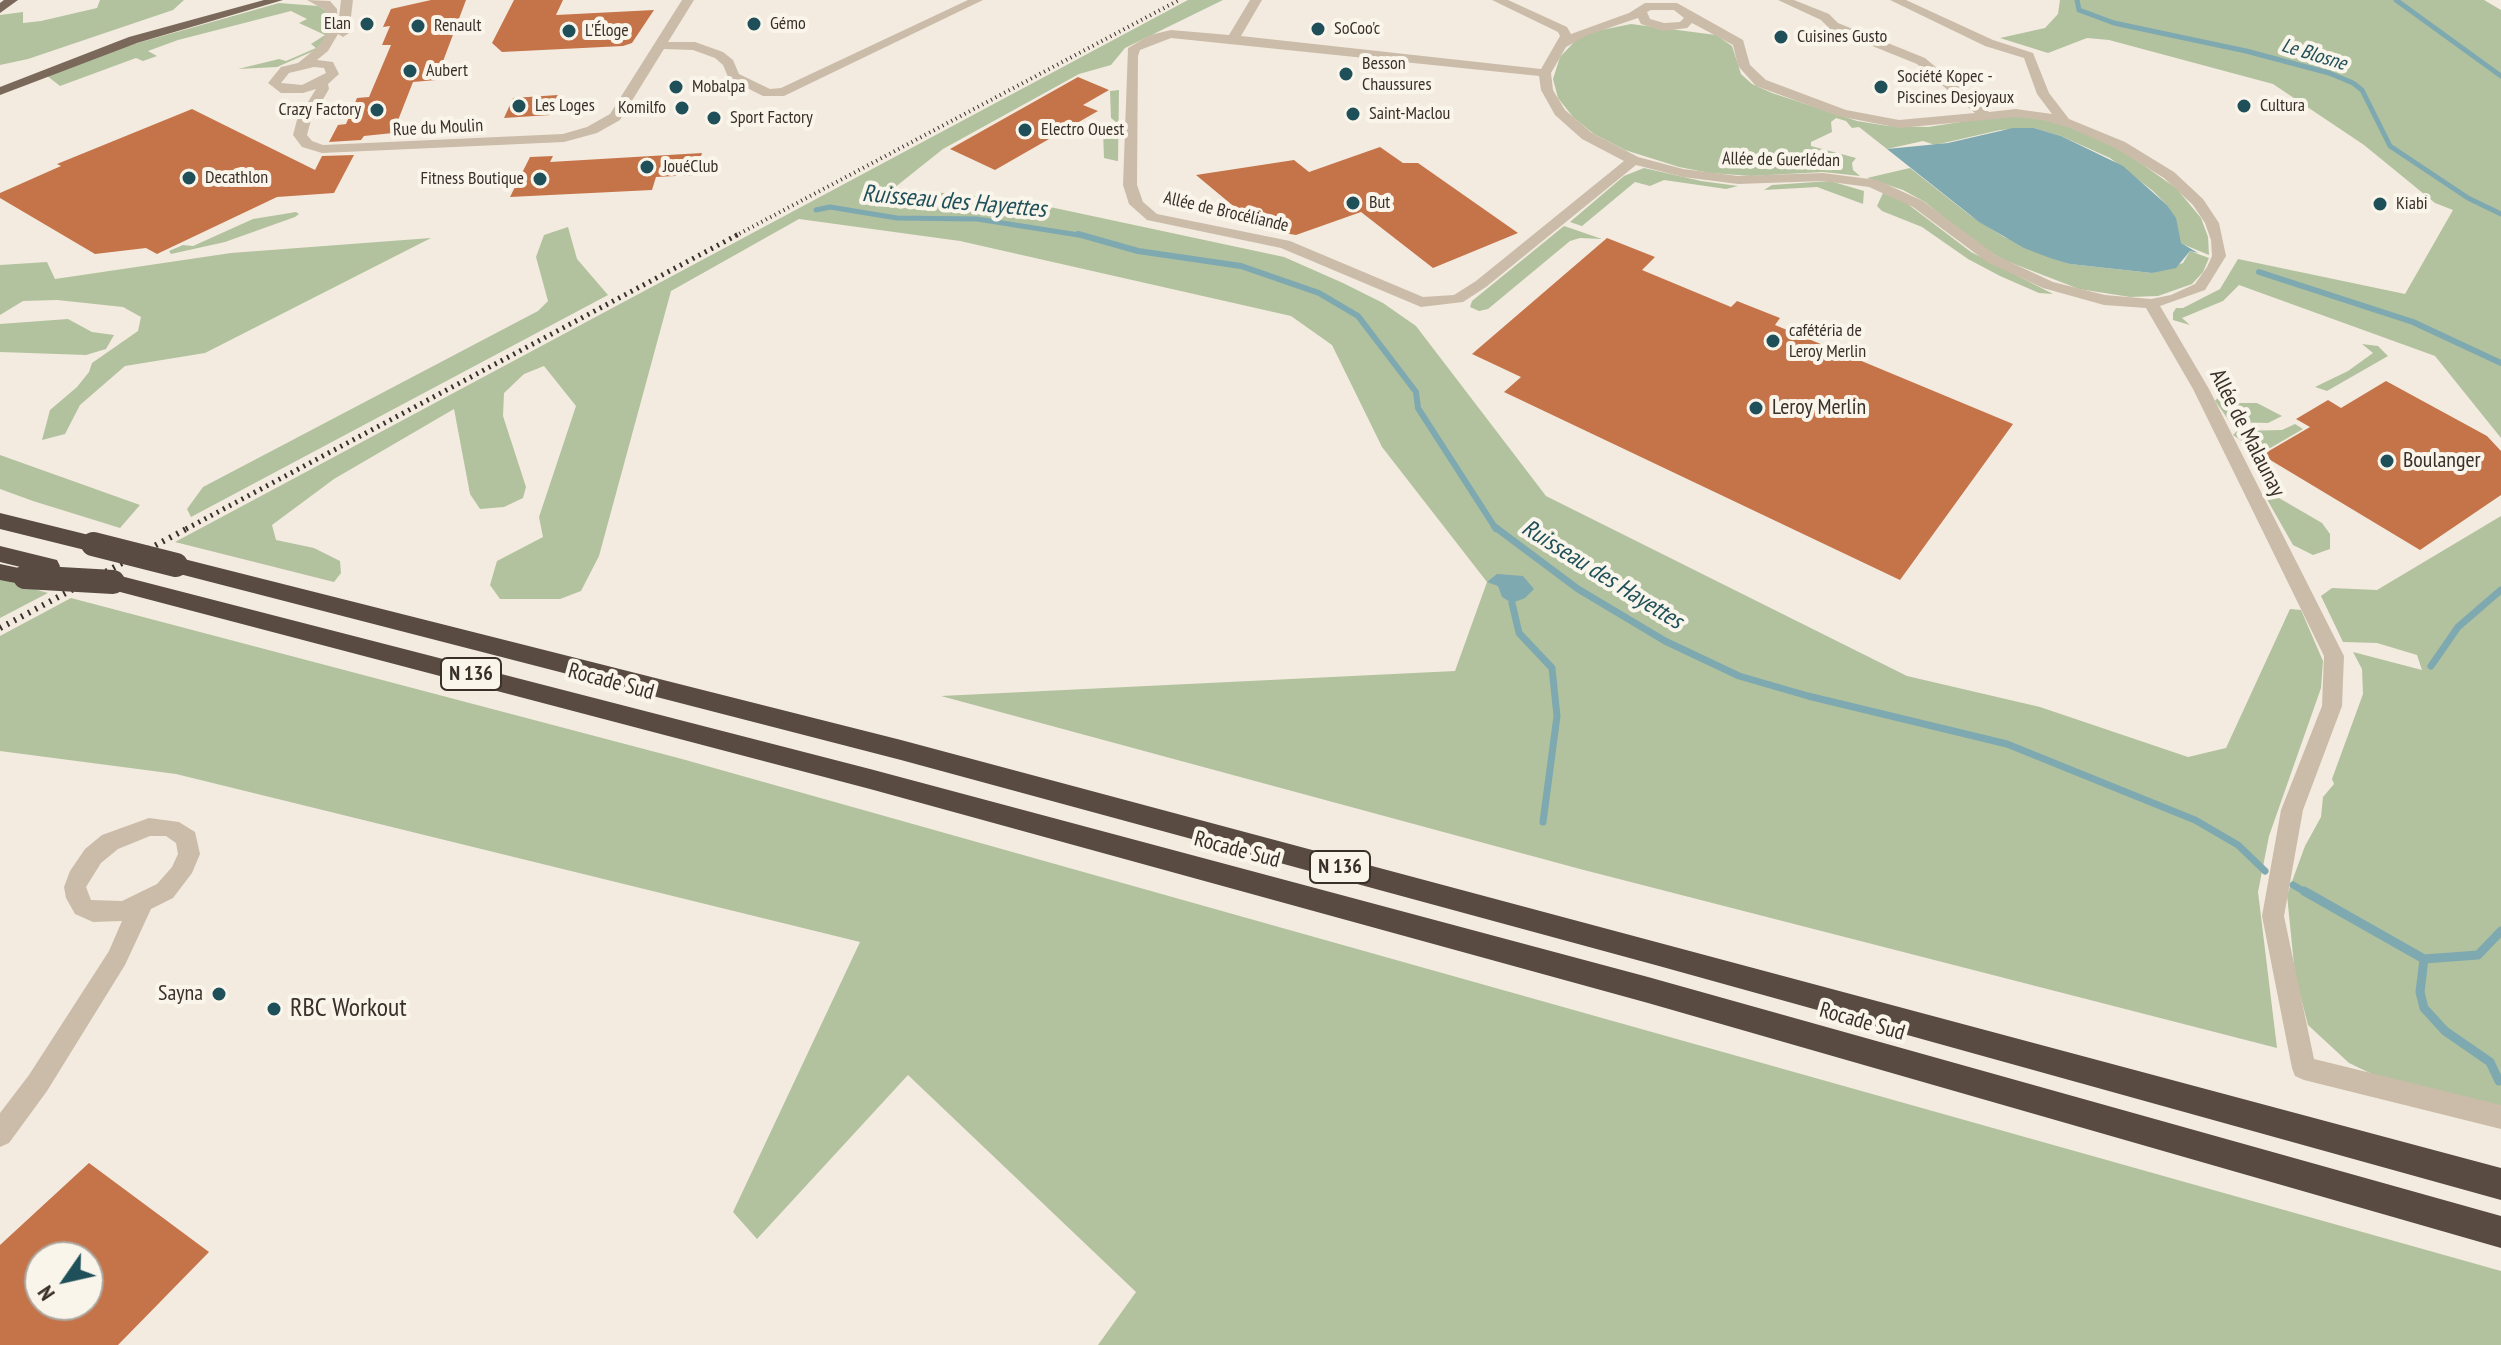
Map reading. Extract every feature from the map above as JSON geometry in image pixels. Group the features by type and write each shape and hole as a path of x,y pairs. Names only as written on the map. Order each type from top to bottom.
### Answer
{"highway":[{"name":"Rocade Sud","path":"0,521 916,754 1659,953 2501,1184"},
{"name":"Rocade Sud","path":"0,554 845,772 1618,982 2501,1232"},
{"path":"0,572 124,585"}],"main road":[{"path":"0,9 12,0"},
{"path":"0,77 129,32 246,0"},
{"path":"0,91 133,40 277,0"}],"street":[{"path":"304,64 324,48 332,34 331,9 313,0"},
{"path":"311,108 300,94 278,87 274,79 285,70 304,64 323,63 344,30 347,0"},
{"name":"Rue du Moulin","path":"323,63 334,70 321,83 323,89 300,135 307,144 322,149 564,138 592,130 615,117 688,0"},
{"path":"661,45 695,46 719,55 729,63 733,76 768,93 784,92 977,0"},
{"path":"1233,39 1256,0"},
{"path":"1498,0 1547,21 1566,33 1562,44"},
{"path":"1545,73 1555,51 1562,44 1643,7 1676,8 1696,0"},
{"path":"1784,0 1816,12 1834,26 1921,61 1985,115"},
{"path":"1896,0 1989,43 2029,56 2043,94 2064,121"},
{"path":"1643,7 1645,21 1663,27 1683,25 1676,8"},
{"name":"Allée de Guerlédan","path":"1545,73 1547,90 1560,112 1587,136 1633,160 1683,173 1738,180 1823,177 1872,183 1901,195 1971,246 2038,280 2078,294 2151,304 2188,293 2208,280 2219,256 2212,223 2185,189 2169,175 2120,145 2064,121 2025,115 1985,115 1899,124 1843,113 1761,83 1744,66 1739,43 1676,8"},
{"path":"1547,21 1599,27"},
{"name":"Allée de Brocéliande","path":"1545,73 1233,39 1171,34 1154,38 1134,48 1130,185 1136,204 1152,217 1285,244 1421,302 1458,299 1633,160"},
{"path":"290,90 321,83"},
{"path":"2025,115 2037,106 2043,94"},
{"name":"Allée de Malaunay","path":"2151,304 2201,389 2334,656 2332,706 2292,810 2273,916 2304,1068 2501,1117"},
{"path":"0,1134 38,1083 117,958 141,905 165,891 181,873 189,854 187,839 179,831 149,827 129,832 93,856 81,871 75,887 83,907 93,912 108,913 141,905"}],"green space":[{"path":"100,0 184,0 173,10 28,59 0,65 0,15 23,12 23,23 41,21 97,8"},
{"path":"1188,0 1223,0 1125,48 1111,65 1079,74 943,149 894,188 1022,201 1284,257 1343,283 1383,303 1416,326 1546,496 1907,676 2040,707 2188,757 2226,748 2290,609 2301,610 2323,661 2321,688 2269,836 2258,892 2277,1048 1580,869 941,696 1455,671 1487,582 1382,447 1332,345 1291,316 960,241 799,219 671,291 599,556 581,591 560,599 500,599 490,585 497,561 543,537 539,517 576,406 544,366 524,374 504,393 503,416 526,487 523,498 504,507 480,509 470,494 454,409 334,479 272,525 276,540 314,548 340,561 341,573 334,582 175,542"},
{"path":"2060,0 2484,0 2501,10 2501,438 2435,356 2239,285 2223,301 2182,318 2190,325 2173,320 2176,308 2183,308 2220,289 2238,259 2405,294 2453,210 2435,203 2364,145 2273,84 2109,40 2087,38 2048,53 2000,38 2045,28 2058,14"},
{"path":"279,3 318,6 325,10 327,30 326,37 316,50 277,67 238,69 279,59 286,61 316,48 311,44 325,35 299,23 307,19 291,11 178,40 148,51 157,56 143,61 136,58 60,86 46,75 120,48"},
{"path":"1631,24 1716,35 1732,46 1741,74 1752,84 1857,121 1928,127 1993,117 2027,116 2067,125 2116,146 2176,188 2201,218 2208,237 2209,255 2180,243 2175,218 2167,205 2110,158 2061,136 2034,128 2000,130 1935,145 1923,141 1887,149 1859,127 1852,128 1846,121 1836,118 1831,122 1832,132 1811,142 1811,146 1856,158 1852,163 1853,170 1860,176 1823,172 1751,176 1710,173 1625,150 1594,134 1573,117 1558,98 1553,79 1560,57 1577,39 1596,31"},
{"path":"1119,90 1117,161 1104,158 1103,132 1116,122 1111,118 1110,91"},
{"path":"1644,168 1738,186 1726,189 1664,180 1650,186 1635,182 1582,226 1570,222 1624,176"},
{"path":"1910,168 1971,216 2004,237 2070,264 2152,273 2183,263 2190,251 2209,258 2203,272 2192,284 2158,296 2130,297 2079,289 2004,260 1978,245 1925,202 1903,190 1867,178"},
{"path":"1830,181 1864,191 1863,204 1817,187 1764,190 1772,185"},
{"path":"1883,193 1905,202 1971,252 2053,294 2039,293 2000,276 1968,259 1922,227 1882,211 1877,206"},
{"path":"299,214 295,217 225,242 171,254 169,251 183,245 193,246 253,219"},
{"path":"1564,226 1602,239 1570,241 1488,309 1479,311 1470,307 1472,301"},
{"path":"568,227 577,259 608,295 191,517 187,509 203,487 538,311 548,301 536,257 544,235"},
{"path":"431,238 205,353 125,366 80,405 65,434 42,440 50,410 77,387 92,363 138,331 141,317 123,307 57,300 23,301 0,315 0,265 47,262 55,279 231,253"},
{"path":"68,319 92,332 114,335 106,349 86,355 0,352 0,324"},
{"path":"2362,344 2378,346 2388,356 2327,391 2315,387 2348,371 2373,353"},
{"path":"2220,395 2231,395 2237,403 2257,403 2282,416 2268,423 2230,422 2215,401"},
{"path":"2295,424 2303,429 2260,454 2233,435 2237,431 2282,430"},
{"path":"0,455 140,505 120,528 33,501 0,489"},
{"path":"2267,491 2322,523 2330,534 2330,549 2313,555 2293,545 2264,494"},
{"path":"2501,516 2501,1109 2374,1075 2349,1063 2308,1025 2295,975 2287,895 2305,846 2321,817 2323,797 2334,784 2332,779 2363,694 2362,669 2353,652 2422,670 2417,655 2377,643 2343,642 2321,596 2332,588 2377,590"},
{"path":"0,579 48,593 0,618"},
{"path":"71,598 682,759 2501,1271 2501,1345 1098,1345 1136,1292 908,1075 757,1239 733,1212 860,942 176,774 0,751 0,636"}],"water":[{"path":"2013,128 2034,128 2061,136 2123,166 2167,205 2176,218 2181,243 2198,253 2190,251 2176,268 2152,273 2070,264 2050,258 2024,248 1979,222 1887,149 1948,143"},
{"path":"1497,574 1523,576 1534,589 1525,598 1512,603 1502,597 1498,586 1487,582"}],"building":[{"path":"431,0 466,0 436,80 413,82 393,133 364,136 361,140 329,142 338,125 346,124 357,98 369,97 391,45 382,45 390,26 383,27 391,9"},
{"name":"L'Éloge","path":"514,0 563,0 556,15 654,10 632,43 623,46 502,52 492,43"},
{"name":"Electro Ouest","path":"1078,77 1109,90 1083,105 1098,111 995,170 950,149"},
{"path":"558,95 550,115 504,118 513,98"},
{"name":"Decathlon","path":"192,109 315,170 322,156 354,155 334,193 277,197 157,254 146,248 95,254 0,198 0,193 61,166 57,164"},
{"name":"But","path":"1380,147 1403,163 1418,163 1518,233 1433,268 1361,212 1296,235 1261,229 1196,175 1294,160 1309,172"},
{"path":"702,153 695,175 656,177 652,190 510,197 530,157 553,156 550,162"},
{"name":"Leroy Merlin","path":"1607,238 1655,257 1642,270 1731,307 1737,301 1780,318 1775,325 2013,424 1900,580 1504,392 1521,377 1472,354"},
{"name":"Boulanger","path":"2386,381 2487,436 2501,451 2501,495 2420,550 2262,455 2310,427 2296,419 2328,400 2341,408"},
{"path":"89,1163 209,1252 118,1345 0,1345 0,1245"}],"waterway":[{"name":"Le Blosne","path":"2077,0 2079,10 2114,23 2246,51 2329,73 2353,83 2362,90 2390,146 2468,198 2501,214"},
{"path":"2396,0 2501,76"},
{"name":"Ruisseau des Hayettes","path":"816,210 830,207 897,218 977,219 1085,236"},
{"name":"Ruisseau des Hayettes","path":"1078,234 1138,251 1241,266 1319,293 1358,316 1416,392 1418,408 1496,529"},
{"path":"2259,272 2413,322 2501,363"},
{"name":"Ruisseau des Hayettes","path":"1495,527 1578,589 1665,641 1739,676 1808,696 2007,744 2195,820 2238,845 2265,871"},
{"path":"2431,666 2458,627 2501,590"},
{"path":"1512,603 1519,633 1552,668 1557,716 1543,822"},
{"name":"Ruisseau des Hayettes","path":"2293,885 2307,893"},
{"name":"Ruisseau des Hayettes","path":"2304,891 2424,959"},
{"name":"Ruisseau des Hayettes","path":"2424,959 2478,955 2501,931"},
{"path":"2424,959 2420,992 2424,1008 2445,1031 2490,1062 2499,1081"}],"railway":[{"path":"735,236 1179,0"},
{"path":"186,529 739,234"},
{"path":"0,628 190,527"}],"place":[{"name":"Elan","path":"367,24"},
{"name":"Gémo","path":"754,24"},
{"name":"Renault","path":"418,26"},
{"name":"SoCoo'c","path":"1318,29"},
{"name":"L'Éloge","path":"569,31"},
{"name":"Cuisines Gusto","path":"1781,37"},
{"name":"Aubert","path":"410,71"},
{"name":"Besson Chaussures","path":"1346,74"},
{"name":"Mobalpa","path":"676,87"},
{"name":"Société Kopec - Piscines Desjoyaux","path":"1881,87"},
{"name":"Les Loges","path":"519,106"},
{"name":"Cultura","path":"2244,106"},
{"name":"Komilfo","path":"682,108"},
{"name":"Crazy Factory","path":"377,110"},
{"name":"Saint-Maclou","path":"1353,114"},
{"name":"Sport Factory","path":"714,118"},
{"name":"Electro Ouest","path":"1025,130"},
{"name":"JouéClub","path":"647,167"},
{"name":"Decathlon","path":"189,178"},
{"name":"Fitness Boutique","path":"540,179"},
{"name":"But","path":"1353,203"},
{"name":"Kiabi","path":"2380,204"},
{"name":"cafétéria de Leroy Merlin","path":"1773,341"},
{"name":"Leroy Merlin","path":"1756,408"},
{"name":"Boulanger","path":"2387,461"},
{"name":"Sayna","path":"219,994"},
{"name":"RBC Workout","path":"274,1009"}]}
